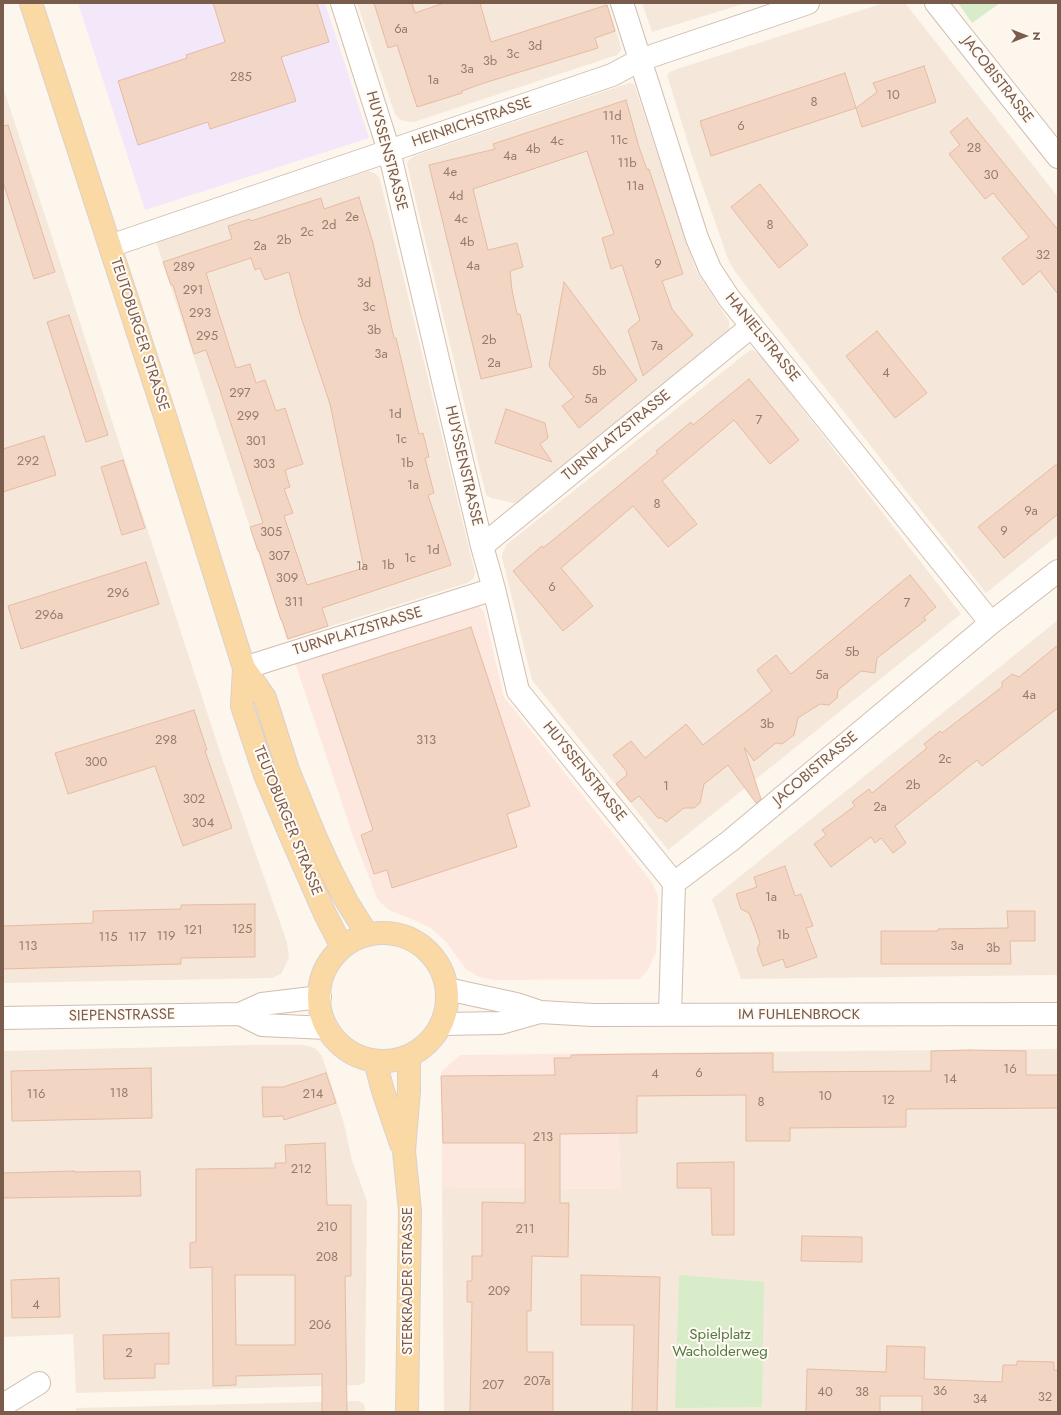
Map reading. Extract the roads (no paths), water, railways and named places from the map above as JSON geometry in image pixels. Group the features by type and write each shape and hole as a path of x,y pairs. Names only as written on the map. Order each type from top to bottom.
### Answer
{"main road":[{"name":"TEUTOBURGER STRASSE","path":"31,3 244,668 264,698 288,770 331,872 347,902 367,934"},
{"name":"TEUTOBURGER STRASSE","path":"244,668 242,706 266,775 278,809 310,881 342,947"},
{"path":"390,933 414,940 428,951 441,967 445,976 447,989 443,1024 436,1037 427,1045 409,1056 394,1060 375,1061 362,1058 346,1051 330,1035 321,1011 320,997 322,981 332,959 342,947 367,934 390,933"},
{"name":"STERKRADER STRASSE","path":"406,1412 410,1211 404,1151 409,1091 409,1056"},
{"name":"STERKRADER STRASSE","path":"375,1061 383,1091 404,1151"}],"street":[{"name":"HUYSSENSTRASSE","path":"342,3 389,151 482,546 518,691 674,883"},
{"name":"HANIELSTRASSE","path":"622,3 654,108 702,251 710,269 721,286 752,326 991,623"},
{"name":"HEINRICHSTRASSE","path":"110,246 612,75 640,60 808,3"},
{"name":"JACOBISTRASSE","path":"936,3 1058,157"},
{"name":"TURNPLATZSTRASSE","path":"482,546 752,326"},
{"name":"JACOBISTRASSE","path":"674,883 730,841 991,623 1058,571"},
{"name":"TURNPLATZSTRASSE","path":"244,668 494,590"},
{"path":"670,1014 674,883"},
{"name":"IM FUHLENBROCK","path":"447,989 516,1004 540,1012 593,1015 1058,1014"},
{"name":"SIEPENSTRASSE","path":"3,1018 240,1014 262,1004 320,997"},
{"name":"IM FUHLENBROCK","path":"443,1024 501,1022 540,1012"},
{"name":"SIEPENSTRASSE","path":"240,1014 262,1025 327,1028"},
{"path":"3,1405 38,1383"}],"park label":[{"name":"Spielplatz Wacholderweg","path":"720,1344"}]}
